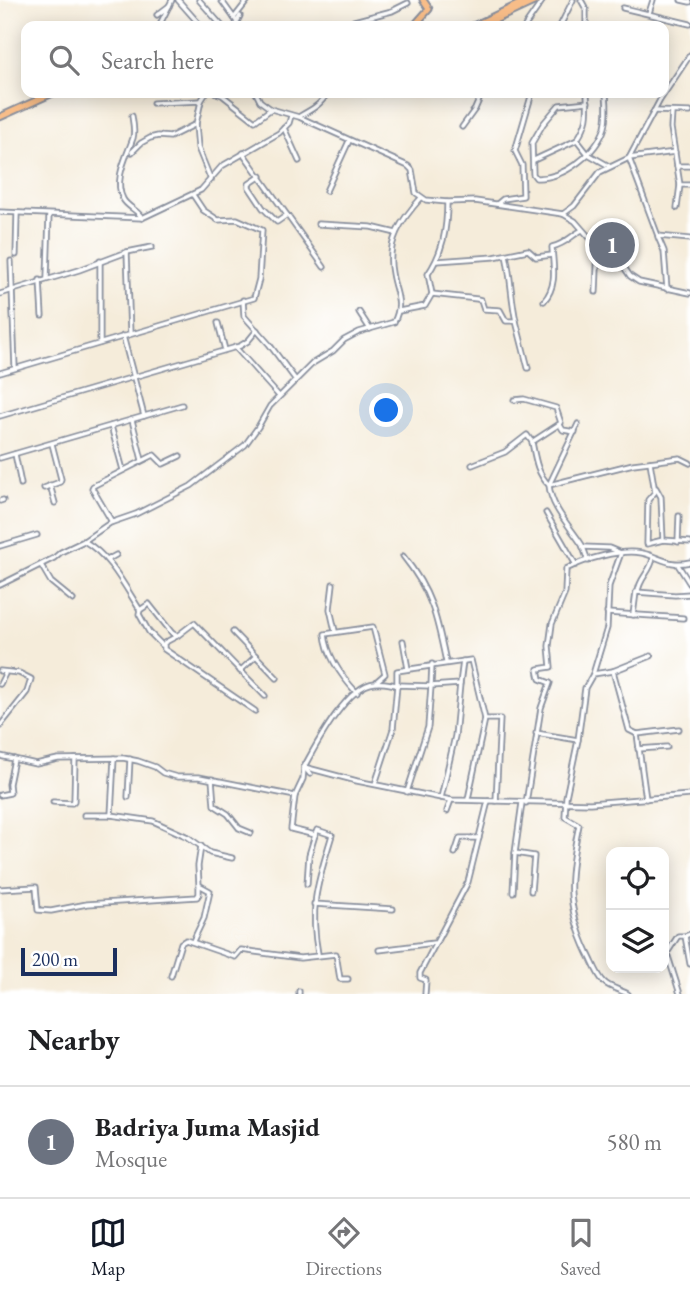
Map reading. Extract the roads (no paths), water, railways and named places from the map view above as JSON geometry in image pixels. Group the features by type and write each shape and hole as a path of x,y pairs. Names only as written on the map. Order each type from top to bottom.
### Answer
{"main road":[{"path":"418,21 429,9 423,0"},
{"path":"484,21 528,0"},
{"path":"493,21 538,0"},
{"path":"0,117 41,98"}],"street":[{"path":"162,21 172,0"},
{"path":"178,0 197,21"},
{"path":"199,0 218,21"},
{"path":"221,0 235,21"},
{"path":"237,21 248,0"},
{"path":"528,21 543,0"},
{"path":"562,21 573,0"},
{"path":"580,0 586,9 586,21"},
{"path":"649,13 653,0"},
{"path":"681,0 690,2"},
{"path":"354,21 392,11 409,1"},
{"path":"157,15 169,6"},
{"path":"623,8 690,24"},
{"path":"237,21 240,16"},
{"path":"669,88 690,55"},
{"path":"203,98 196,124 198,148 211,180"},
{"path":"226,98 256,121 271,109"},
{"path":"258,98 271,109 299,117 408,166 412,170 412,181 421,198"},
{"path":"299,117 323,98"},
{"path":"462,127 480,98"},
{"path":"497,204 503,199 523,196 522,165 515,151 531,98"},
{"path":"534,160 577,140 587,125 588,98"},
{"path":"588,102 559,105 536,135 532,143 534,174 540,179 567,170 588,154 602,135 606,124 606,98"},
{"path":"662,98 629,158 664,251 667,289"},
{"path":"153,103 201,101"},
{"path":"654,111 690,111"},
{"path":"672,112 671,128 680,185 677,208"},
{"path":"0,212 142,218 192,195 211,180 222,166 284,128 292,115"},
{"path":"132,116 134,136 124,161 120,193 125,203 141,214 142,218"},
{"path":"132,152 150,138 170,137 196,124"},
{"path":"284,128 299,161"},
{"path":"577,140 588,154 609,166"},
{"path":"326,191 349,141"},
{"path":"563,214 574,206 600,172 609,166 629,158 676,152"},
{"path":"243,153 324,267"},
{"path":"677,166 690,166"},
{"path":"261,176 249,184 256,198 277,222 287,215"},
{"path":"680,185 690,185"},
{"path":"0,373 253,299 259,279 263,231 237,219 218,220 203,210 192,195"},
{"path":"421,198 447,202 475,201 563,214 575,221 598,246 615,254 630,276 639,282 690,293"},
{"path":"0,585 84,541 112,522 136,514 191,486 245,444 270,405 295,379 344,340 370,328 394,322 399,311 399,300 391,272 392,243 400,222 421,198"},
{"path":"399,311 425,306 432,294 428,274 437,261 447,226 447,202"},
{"path":"16,255 17,213"},
{"path":"47,278 49,215"},
{"path":"318,224 371,227 396,233"},
{"path":"544,301 549,295 554,276 551,247 565,244 572,235 582,230"},
{"path":"658,236 690,240"},
{"path":"596,292 598,246"},
{"path":"0,294 127,252 152,247"},
{"path":"437,261 506,255 528,250 536,257 552,255"},
{"path":"127,252 130,334"},
{"path":"506,255 511,278 511,301 528,368"},
{"path":"11,261 15,368"},
{"path":"100,261 100,343"},
{"path":"40,280 42,316"},
{"path":"432,294 481,300 484,309 500,310 506,321 516,321"},
{"path":"243,300 244,316 295,379"},
{"path":"359,312 370,328"},
{"path":"218,323 225,350"},
{"path":"0,416 235,347 246,342 257,330"},
{"path":"123,336 144,416"},
{"path":"235,347 278,396"},
{"path":"514,400 524,399 556,408 563,430 575,432"},
{"path":"0,458 182,405"},
{"path":"132,420 142,460"},
{"path":"578,424 549,485 565,522 583,547 588,561"},
{"path":"532,442 560,425"},
{"path":"111,426 123,470"},
{"path":"472,465 505,452 527,435 532,442 537,466 545,483 549,485 650,462 680,458 690,463"},
{"path":"44,488 60,482 61,479 52,444"},
{"path":"15,454 21,484"},
{"path":"112,522 92,486 156,455 163,464 180,456"},
{"path":"650,462 655,488 661,497 663,540"},
{"path":"51,485 55,503"},
{"path":"644,554 647,544 648,500 655,488"},
{"path":"546,513 576,565"},
{"path":"678,542 679,516"},
{"path":"0,546 37,535"},
{"path":"647,544 663,540 690,542"},
{"path":"84,541 98,549 107,560 139,610 149,632 164,649 255,711"},
{"path":"583,547 644,554 678,565 690,562"},
{"path":"513,892 515,853 536,733 550,683 540,679 538,669 551,668 549,646 552,624 565,593 566,569 621,552"},
{"path":"621,552 609,586 607,628 593,674 585,688 565,802 565,817 579,825 570,873 573,917 603,982 628,994"},
{"path":"107,560 116,555"},
{"path":"403,556 415,571 434,607 446,663"},
{"path":"633,615 636,592 641,580 649,572 653,558"},
{"path":"41,565 51,582 73,600"},
{"path":"678,565 690,584"},
{"path":"333,584 330,609 334,631"},
{"path":"638,592 690,594"},
{"path":"139,610 149,604 177,636"},
{"path":"607,613 683,618"},
{"path":"163,646 194,623 265,696"},
{"path":"315,835 291,829 295,796 303,779 304,766 328,723 357,693 385,674 373,626 325,634 329,651 342,677 357,693"},
{"path":"233,632 276,678"},
{"path":"403,641 408,669"},
{"path":"240,671 256,656"},
{"path":"593,674 612,671 651,656"},
{"path":"374,784 393,729 397,671 471,660 485,719 468,799"},
{"path":"441,798 456,736 463,661"},
{"path":"407,792 428,727 432,664"},
{"path":"612,671 629,730 637,734 679,729"},
{"path":"0,684 3,672 19,673 31,679 27,692 0,726"},
{"path":"375,682 431,686 460,684"},
{"path":"485,719 500,719 496,801"},
{"path":"536,733 578,740"},
{"path":"637,734 646,799"},
{"path":"638,749 667,747"},
{"path":"0,757 36,764 58,759 130,759 155,767 163,773 212,779 295,796"},
{"path":"111,815 114,758"},
{"path":"0,795 9,793 14,759"},
{"path":"53,802 74,802 75,759"},
{"path":"128,797 130,759"},
{"path":"304,766 450,800 590,803 690,795"},
{"path":"304,766 310,774"},
{"path":"212,779 214,805 228,814 239,828 251,833"},
{"path":"447,811 450,800"},
{"path":"425,994 426,980 419,976 468,881 488,801"},
{"path":"84,815 111,815 153,821 175,829 210,853 232,858"},
{"path":"307,884 309,855 317,830 332,835 314,904 313,925 318,955"},
{"path":"455,853 460,838 479,838"},
{"path":"0,889 36,887 38,909 51,911 87,904 197,897 200,887 198,866 201,846"},
{"path":"515,853 534,856 531,891"},
{"path":"193,941 204,918 210,891 200,887"},
{"path":"314,904 393,909"},
{"path":"680,994 667,953 678,936 688,935 690,964"},
{"path":"171,976 182,941 193,941 235,957 241,950 300,958 336,954 340,979 348,979"},
{"path":"379,950 434,943"}],"place":[{"name":"Badriya Juma Masjid","path":"612,245"}]}
